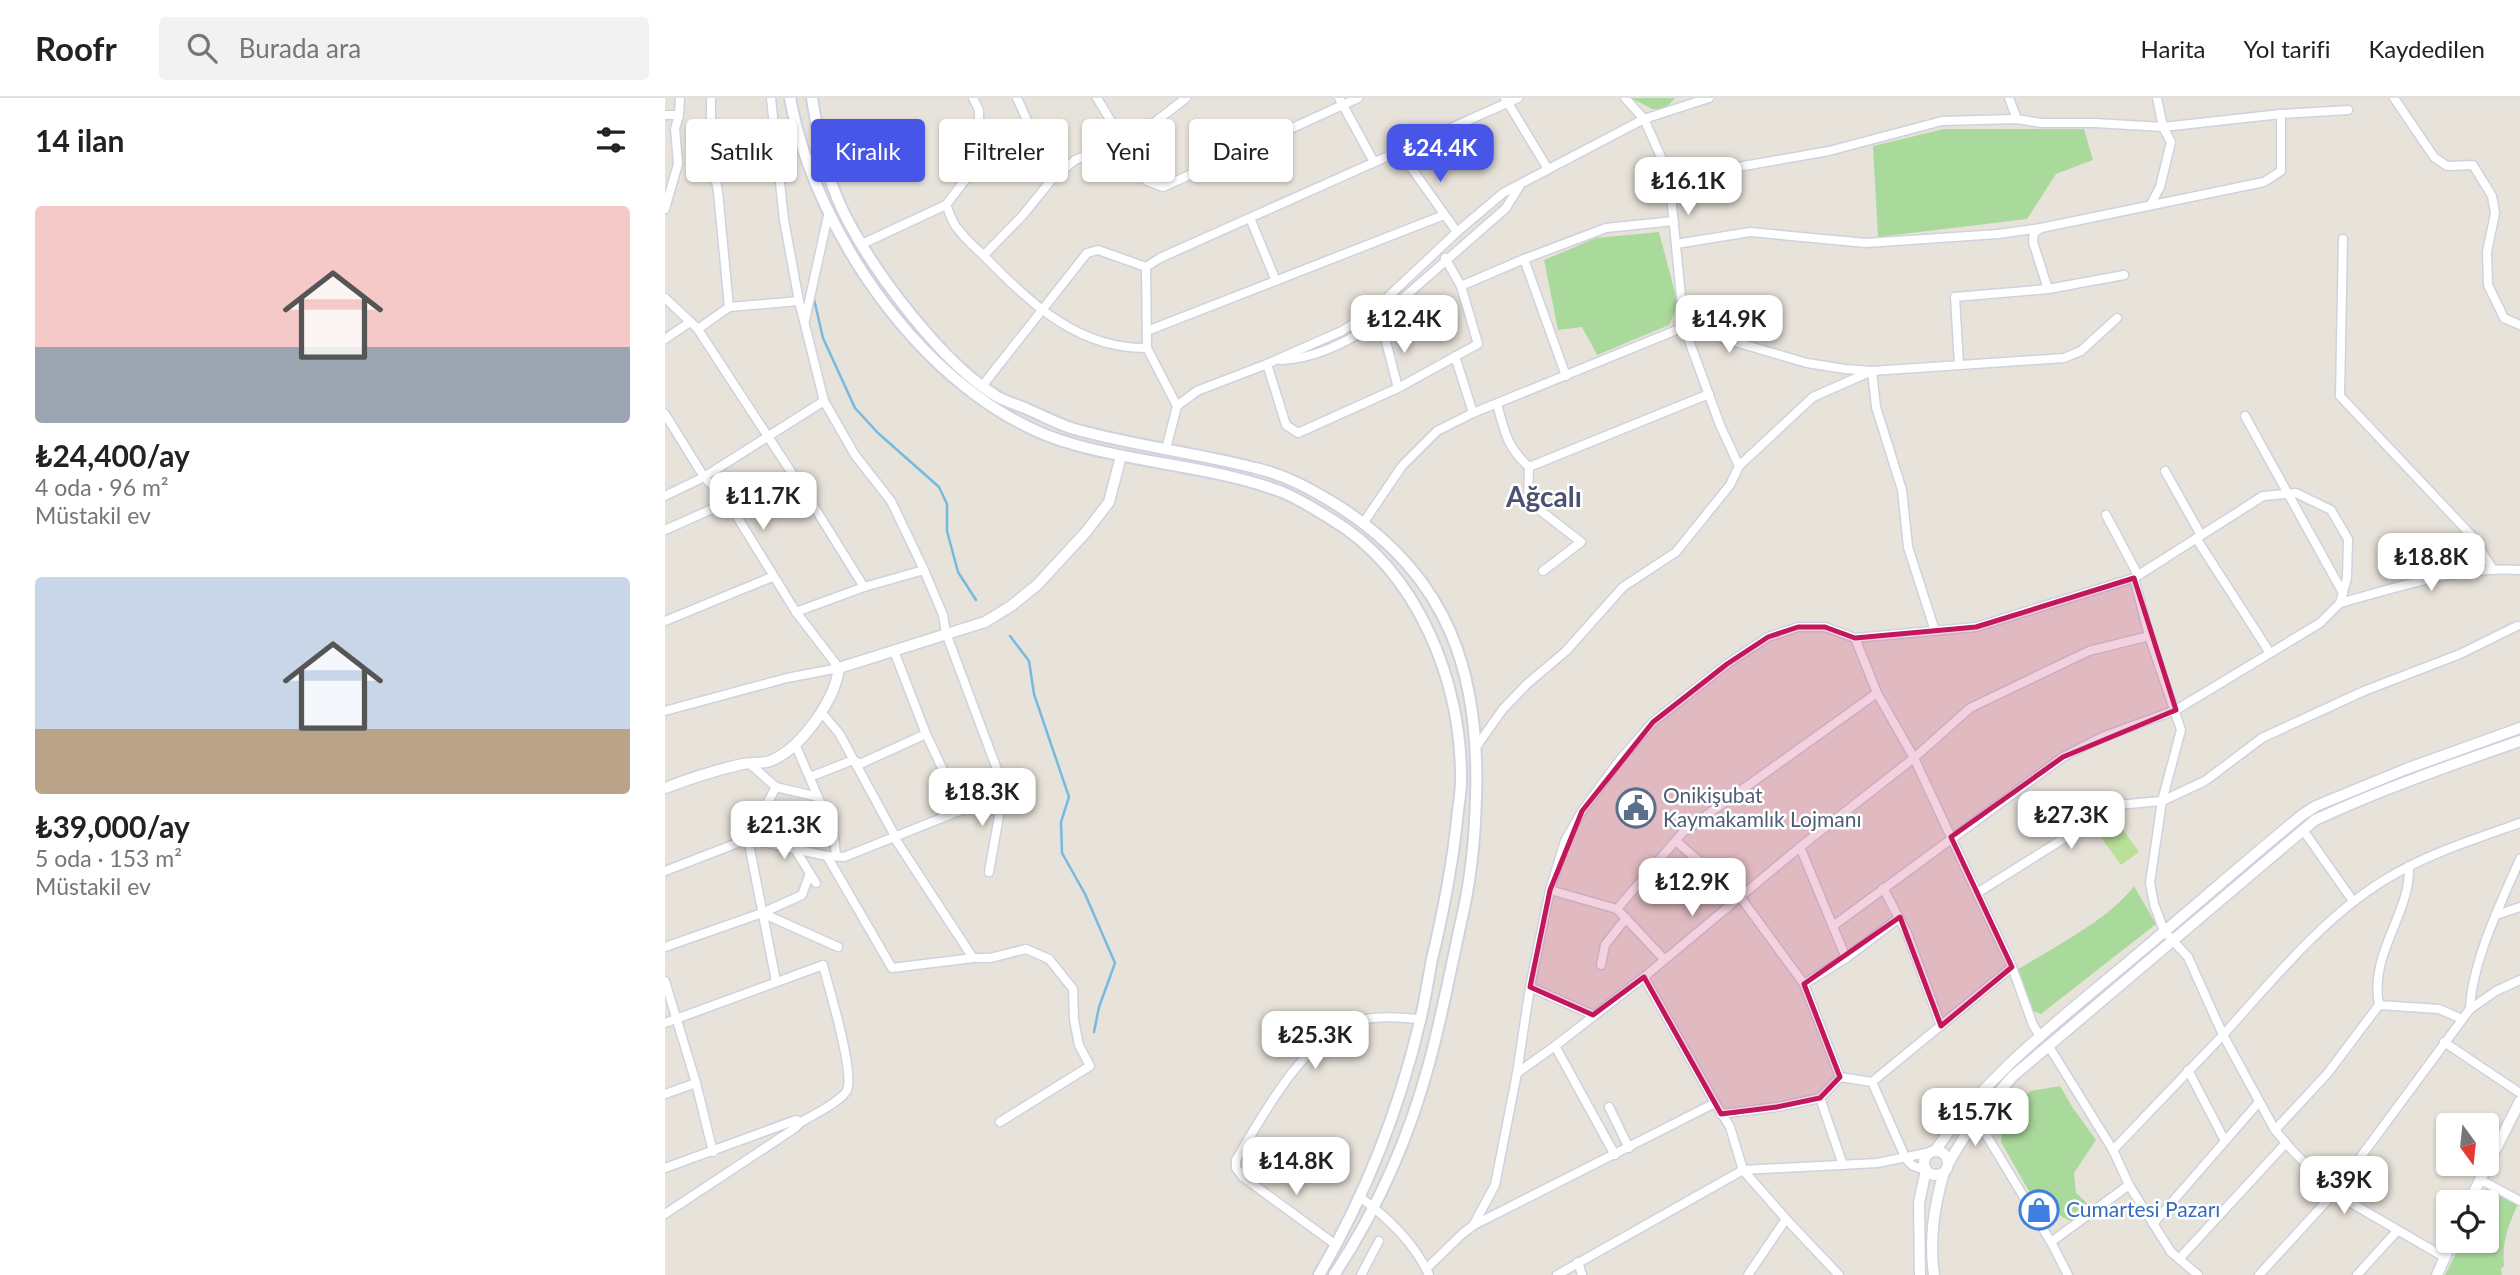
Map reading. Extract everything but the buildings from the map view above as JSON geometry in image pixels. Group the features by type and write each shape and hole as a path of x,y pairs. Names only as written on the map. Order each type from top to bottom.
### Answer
{"main road":[{"path":"790,98 805,157 829,212 863,274 903,327 967,391 1022,426 1072,444 1226,475 1285,493 1335,521 1369,548 1401,583 1423,617 1441,658 1457,729 1461,782 1450,879 1421,1019 1391,1120 1360,1197 1318,1275"},
{"path":"812,98 819,143 842,209 876,267 910,312 953,361 997,396 1074,429 1259,468 1307,486 1364,522 1411,568 1445,617 1468,684 1476,747 1474,852 1470,886 1429,1063 1406,1133 1374,1208 1334,1275"}],"street":[{"path":"665,209 678,164 675,129 680,98"},
{"path":"711,98 711,152 718,192 729,307"},
{"path":"771,98 784,220 799,301 824,401 855,455 891,501 924,569 1004,788 989,872"},
{"path":"862,244 946,205 965,180 979,131 979,110 973,98"},
{"path":"1017,98 1026,119"},
{"path":"1097,98 1109,119"},
{"path":"1159,119 1186,98"},
{"path":"1175,181 1341,102 1358,98"},
{"path":"1146,267 1160,258 1400,152 1506,100 1518,98"},
{"path":"1625,98 1644,119 1670,179 1685,327 1739,466"},
{"path":"1680,98 1686,106"},
{"path":"1166,449 1177,406 1196,391 1278,360 1342,331 1374,310 1492,201 1644,119 1709,98"},
{"path":"2009,98 2017,119"},
{"path":"2151,204 2160,187 2171,142 2163,127 2157,98"},
{"path":"2394,98 2434,157 2447,166 2473,165 2492,196 2495,212 2487,252 2488,285 2504,318 2520,325"},
{"path":"1506,100 1548,169"},
{"path":"1341,102 1374,162"},
{"path":"1670,179 1829,151 1942,121 2017,119 2041,123 2163,127 2281,114 2348,110"},
{"path":"1676,244 1750,232 1866,243 1998,234 2041,228 2265,182 2281,171 2281,114"},
{"path":"665,115 679,115"},
{"path":"665,147 675,147"},
{"path":"1400,152 1457,232"},
{"path":"665,176 674,180"},
{"path":"984,256 1050,182"},
{"path":"1150,182 1163,187 1173,182"},
{"path":"1278,360 1300,359 1344,342 1369,328 1445,258 1506,208 1520,186"},
{"path":"946,205 956,228 1041,310 1066,328 1089,338 1132,348 1147,348"},
{"path":"804,323 829,212"},
{"path":"1147,331 1444,215"},
{"path":"1250,218 1276,281"},
{"path":"1461,286 1606,228 1674,221"},
{"path":"2041,228 2034,233 2033,242 2048,289"},
{"path":"2343,239 2340,396 2472,536 2493,568"},
{"path":"983,385 1087,253 1098,250 1146,267"},
{"path":"1267,364 1286,425 1298,433 1398,388 1478,344 1461,286 1445,258"},
{"path":"1524,259 1566,376"},
{"path":"1146,267 1147,348 1177,406"},
{"path":"1959,364 1955,297 2048,289 2124,275"},
{"path":"665,298 698,329 863,587"},
{"path":"698,329 729,307 799,301"},
{"path":"1364,522 1402,466 1437,431 1473,413 1685,327 1807,363 1872,371 2064,358 2081,351 2117,318"},
{"path":"665,338 690,322"},
{"path":"1383,330 1398,388"},
{"path":"1455,356 1473,413"},
{"path":"1476,747 1503,709 1527,684 1566,651 1623,587 1676,552 1731,485 1739,466 1813,397 1872,371"},
{"path":"1872,371 1876,407 1902,490 1908,547 1935,631"},
{"path":"1529,467 1709,394"},
{"path":"665,496 704,477 824,401"},
{"path":"1497,404 1507,443 1515,455 1529,467"},
{"path":"2245,416 2343,593"},
{"path":"665,788 711,771 769,762 795,744 812,727 837,681 839,668 796,612 728,502 704,477 666,417"},
{"path":"665,711 787,678 839,668 985,622 1037,585 1086,532 1109,502 1121,456"},
{"path":"1529,467 1528,501 1581,542 1543,571"},
{"path":"2165,471 2199,537 2270,653"},
{"path":"1474,1225 1495,1185 1517,1073 1529,986 1550,890 1565,841 1581,811 1653,722 1727,664 1768,637 1798,627 1825,627 1855,638 1976,627 2136,577 2263,496 2296,493 2331,510 2348,539 2347,578 2340,603 2320,623 2176,710 2102,737 2063,757 1833,926"},
{"path":"665,530 728,502"},
{"path":"2106,515 2136,577 2149,636 2181,730 2162,801 2150,883 2164,932 2188,957 2223,1035 2275,1130 2285,1143 2334,1193 2444,1257"},
{"path":"2340,603 2420,581 2493,568 2520,569"},
{"path":"796,612 863,587 924,569"},
{"path":"665,621 772,577"},
{"path":"1977,893 2117,805 2162,801 2205,781 2262,738 2364,691 2461,654 2517,626"},
{"path":"1517,1073 1644,977 1800,847 1914,758 1970,708 2089,651 2149,636"},
{"path":"1855,638 1877,693 1914,758 2012,967 2033,1025 2040,1036"},
{"path":"894,651 926,734 962,810"},
{"path":"1618,909 1683,832 1877,693"},
{"path":"821,712 839,733 895,836 973,958"},
{"path":"1920,1275 1919,1203 1926,1170 1925,1158 1933,1152 1962,1111 1997,1074 2292,823 2316,806 2406,769 2520,728"},
{"path":"853,760 860,764 926,734"},
{"path":"1934,1275 1930,1251 1931,1232 1934,1208 1944,1172 1976,1118 2013,1076 2315,820 2363,798 2520,741"},
{"path":"795,744 834,836 831,856 892,968 990,958 1026,949 1049,959 1073,989 1074,1020 1079,1045 1090,1066 1000,1122"},
{"path":"810,777 853,760"},
{"path":"749,763 776,787 818,797"},
{"path":"776,787 748,839 776,981"},
{"path":"665,871 748,839 843,857 962,810 1004,788"},
{"path":"2113,1150 2306,945 2353,901 2409,866 2520,823"},
{"path":"2303,830 2353,901"},
{"path":"1676,841 1741,898 1804,984 1840,1077"},
{"path":"1800,847 1846,958"},
{"path":"795,849 816,883"},
{"path":"2470,1009 2471,989 2496,915 2520,859"},
{"path":"2275,1130 2327,1074 2379,1006 2379,965 2408,887 2409,866"},
{"path":"665,947 762,913 802,895 810,873"},
{"path":"1883,888 1923,973 1941,1026"},
{"path":"1550,890 1618,909 1664,959"},
{"path":"2496,915 2520,907"},
{"path":"762,913 838,947"},
{"path":"1601,965 1605,944 1626,918"},
{"path":"1804,984 1846,958 1899,918"},
{"path":"665,1023 823,965 840,1027 850,1084 845,1094 665,1214"},
{"path":"1840,1077 1872,1082 2012,967"},
{"path":"1644,977 1730,1127 1744,1170 1839,1275"},
{"path":"2259,1275 2334,1193 2470,1009 2496,990 2520,980"},
{"path":"665,981 697,1083 713,1152"},
{"path":"1529,986 1593,1015"},
{"path":"2379,1006 2439,1009 2462,1019"},
{"path":"1336,1245 1243,1177 1236,1168 1236,1160 1280,1088 1337,1029 1357,1021 1383,1016 1421,1019"},
{"path":"2444,1042 2520,1093"},
{"path":"2048,1045 2113,1150 2129,1185 2171,1252 2198,1275"},
{"path":"1555,1046 1615,1155"},
{"path":"2188,1070 2225,1141"},
{"path":"1721,1114 1820,1098 1840,1077"},
{"path":"1872,1082 1906,1158 1913,1166 1937,1175 1944,1172"},
{"path":"665,1094 697,1083"},
{"path":"1820,1098 1843,1165"},
{"path":"2474,1190 2520,1101"},
{"path":"2153,1224 2259,1102"},
{"path":"1360,1197 1411,1244 1427,1272 1462,1234 1474,1225 1715,1103"},
{"path":"1609,1107 1629,1148"},
{"path":"1976,1118 2068,1275"},
{"path":"665,1168 796,1120 801,1122"},
{"path":"2179,1259 2285,1143"},
{"path":"1557,1275 1744,1170 1877,1163 1933,1152 1942,1152 1948,1162"},
{"path":"2479,1179 2520,1200"},
{"path":"2051,1242 2129,1185"},
{"path":"1748,1275 1786,1219"},
{"path":"2357,1275 2397,1231"},
{"path":"1361,1275 1380,1241"},
{"path":"2437,1275 2446,1253"},
{"path":"1579,1262 1582,1275"}],"highlighted area":[{"path":"2134,578 2176,710 2063,757 1951,837 2012,967 1941,1026 1900,917 1804,984 1840,1077 1820,1098 1777,1107 1721,1114 1644,977 1593,1015 1530,987 1550,890 1582,811 1653,722 1727,664 1768,637 1798,627 1825,627 1855,638 1976,627"}],"green space":[{"path":"1631,98 1675,98 1665,109 1652,109"},
{"path":"1944,129 2084,129 2093,160 2056,174 2027,219 1878,237 1873,146"},
{"path":"1659,232 1678,304 1669,325 1597,355 1582,327 1558,330 1544,260 1596,238"},
{"path":"2118,823 2139,852 2121,865 2100,836"},
{"path":"2134,886 2156,924 2041,1014 2033,1011 2017,970 2096,921"},
{"path":"2060,1086 2096,1140 2074,1173 2076,1193 2089,1205 2070,1221 2038,1207 2001,1142 2005,1112 2031,1091"},
{"path":"2499,1194 2518,1204 2507,1234 2502,1275 2445,1275 2456,1253 2499,1253"}],"waterway":[{"path":"814,299 823,338 855,408 878,433 939,487 947,504 947,531 958,572 976,600"},
{"path":"1010,636 1029,661 1034,694 1069,797 1061,822 1062,853 1085,894 1115,963 1099,1007 1094,1032"}],"place":[{"name":"Onikişubat Kaymakamlık Lojmanı","path":"1636,808"},
{"name":"Cumartesi Pazarı","path":"2039,1210"}],"district":[{"name":"Ağcalı","path":"1544,497"}]}
